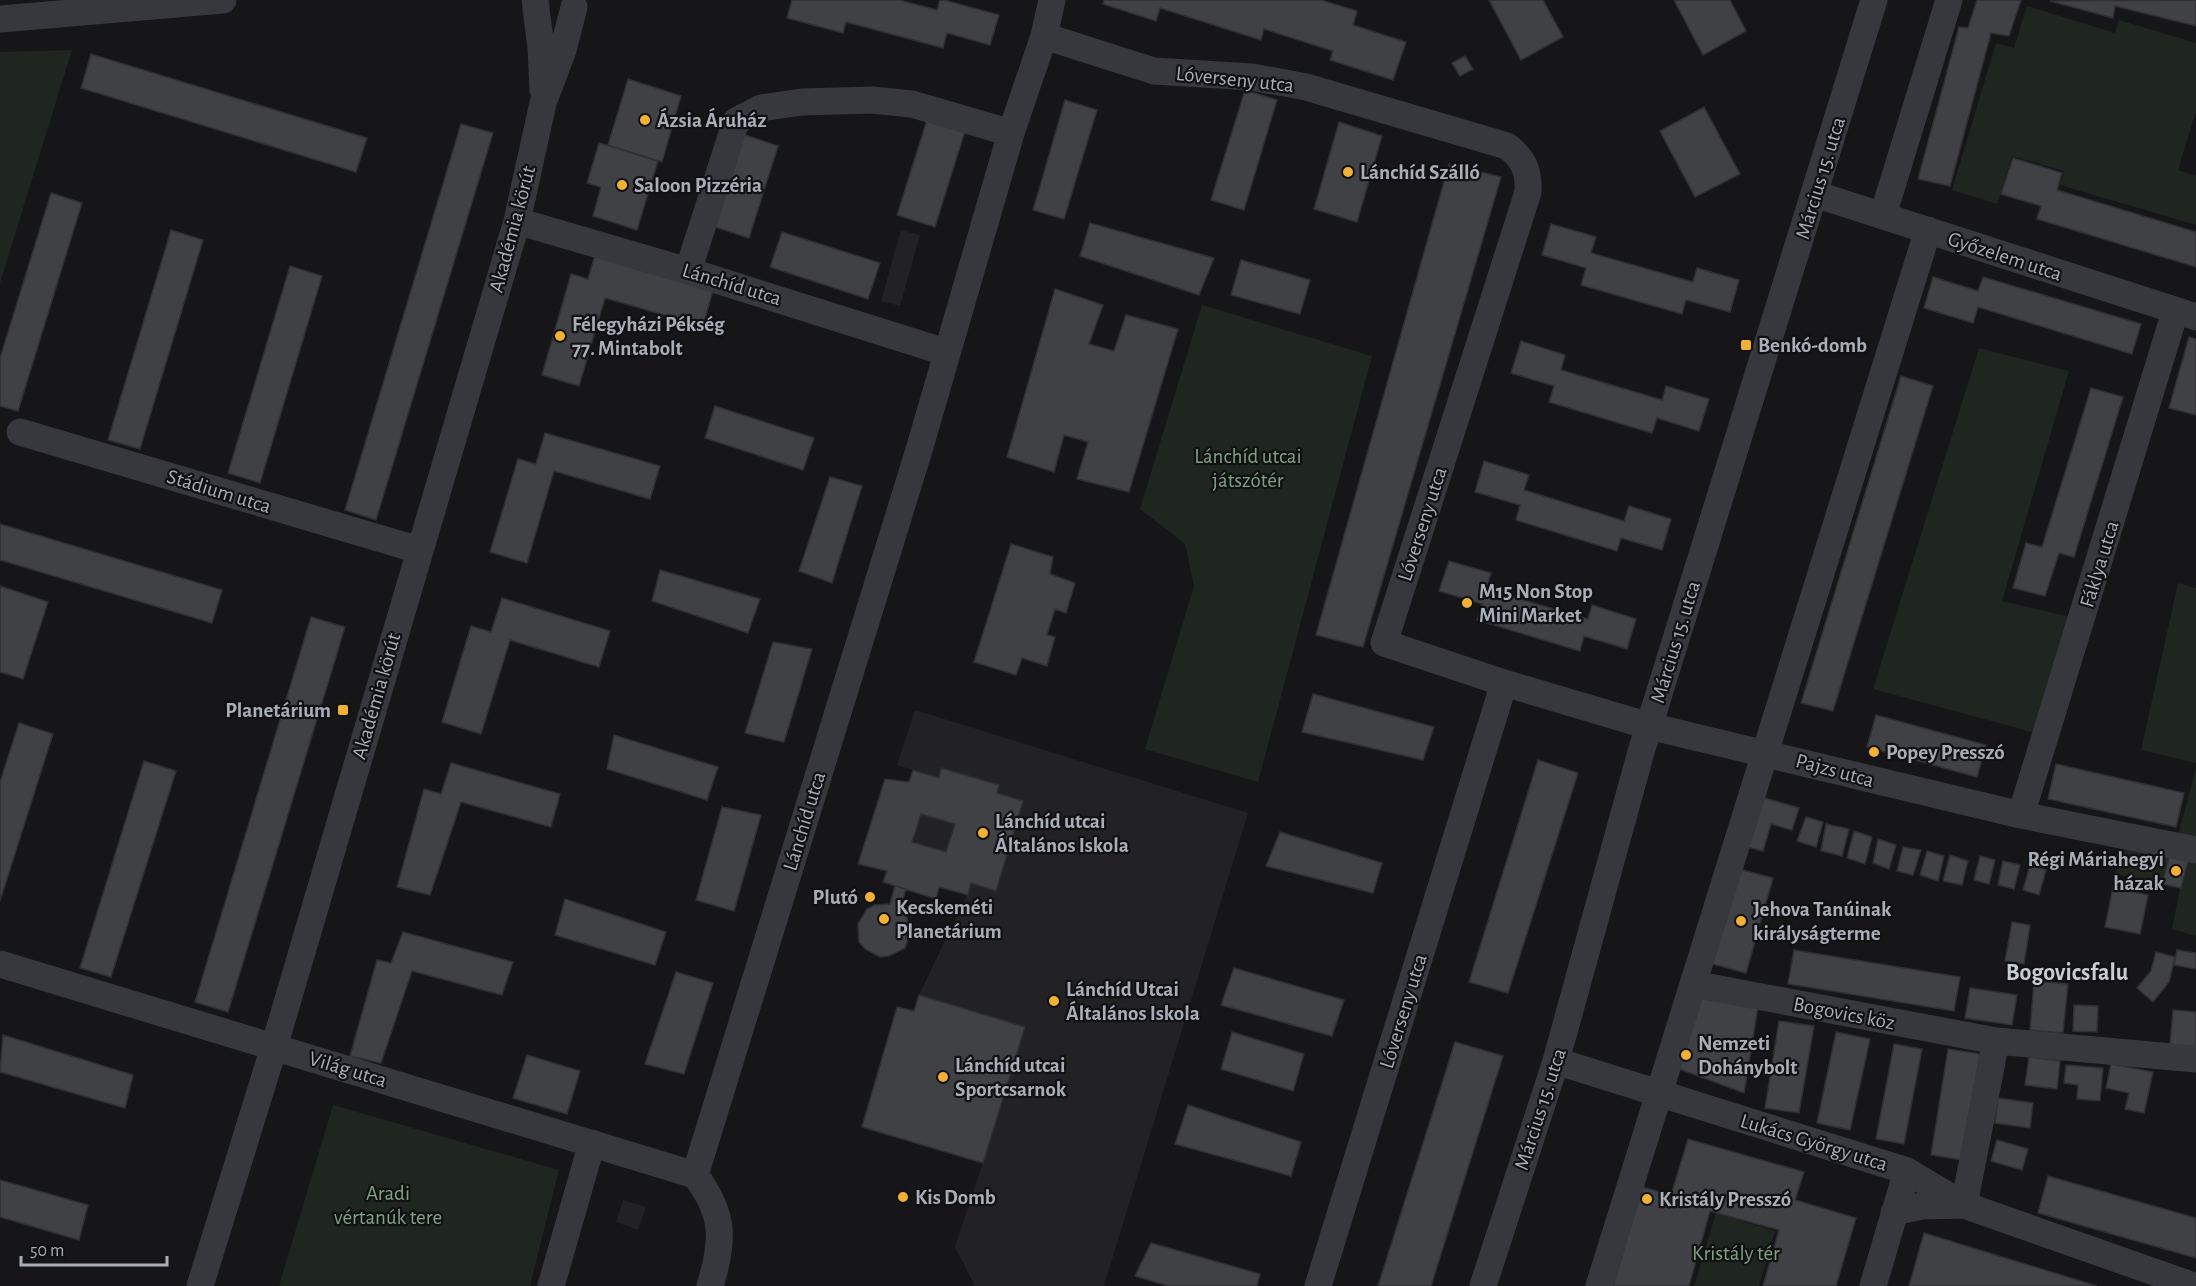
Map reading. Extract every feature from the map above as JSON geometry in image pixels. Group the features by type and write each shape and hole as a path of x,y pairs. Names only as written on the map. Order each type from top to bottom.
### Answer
{"street":[{"path":"0,19 223,0"},
{"path":"535,0 547,6 583,4"},
{"name":"Akadémia körút","path":"535,0 541,48 543,104"},
{"name":"Lánchíd utca","path":"695,1174 919,450 945,352 1011,134 1044,36 1052,0"},
{"name":"Március 15. utca","path":"1483,1286 1556,1061 1648,726 1874,0"},
{"path":"1883,215 1949,0"},
{"name":"Akadémia körút","path":"201,1286 274,1047 517,221 543,104 583,4"},
{"name":"Lóverseny utca","path":"1044,36 1154,71 1252,77 1306,87 1507,146 1526,165 1528,177 1525,202 1384,643 1504,683 1318,1286"},
{"path":"688,271 736,121 761,108 802,102 873,100 912,104 1011,134"},
{"name":"Győzelem utca","path":"1815,194 2186,315"},
{"name":"Lánchíd utca","path":"517,221 688,271 945,352"},
{"path":"1599,1286 1657,1093 1928,230"},
{"name":"Fáklya utca","path":"2022,815 2186,315"},
{"name":"Stádium utca","path":"20,432 419,550"},
{"name":"Pajzs utca","path":"1504,683 1648,726 2022,815 2196,850"},
{"name":"Világ utca","path":"0,964 695,1174"},
{"name":"Bogovics köz","path":"1693,984 1996,1041 2196,1059"},
{"path":"1964,1205 1996,1041"},
{"name":"Lukács György utca","path":"1556,1061 1907,1171 1964,1205 2177,1284"},
{"path":"551,1286 592,1143"},
{"path":"1873,1286 1907,1171"},
{"path":"695,1174 708,1192 721,1224 720,1253 710,1286"},
{"name":"Lukács György utca","path":"1894,1212 1922,1206 1964,1205"}],"shaded area":[{"path":"901,230 920,235 900,306 881,301"},
{"name":"Lánchíd Utcai Általános Iskola","path":"915,710 1248,813 1104,1286 975,1286 955,1247 983,1163 897,1007 914,1011 919,995 967,895 939,888 936,899 883,882 886,870 858,864 885,779 909,782 913,770 897,765"},
{"path":"623,1200 646,1207 638,1230 616,1222"}],"green space":[{"path":"2027,6 2115,33 2119,20 2196,43 2196,111 2178,170 2196,176 2196,225 2060,185 2064,171 2012,156 1997,204 1952,190 1996,43 2014,48"},
{"path":"72,50 0,283 0,52"},
{"name":"Lánchíd utcai játszótér","path":"1202,305 1372,356 1258,782 1145,749 1194,586 1185,544 1140,509"},
{"path":"1979,348 2069,371 2002,601 2075,618 2040,734 1873,689"},
{"path":"2178,583 2196,588 2196,763 2141,750"},
{"path":"2196,768 2196,936 2172,929 2180,888 2116,874 2125,827 2178,836"},
{"name":"Aradi vértanúk tere","path":"333,1105 559,1170 530,1286 279,1286"},
{"name":"Kristály tér","path":"1716,1213 1775,1231 1759,1286 1694,1286"}],"building":[{"path":"792,0 899,0 937,10 940,0 944,0 999,15 990,45 947,33 943,48 846,22 843,33 787,18"},
{"path":"1104,0 1321,0 1357,11 1353,25 1406,42 1393,80 1330,60 1333,51 1264,29 1261,40 1160,8 1156,21 1103,4"},
{"path":"1489,0 1543,0 1563,37 1521,60"},
{"path":"1674,0 1730,0 1746,31 1703,55"},
{"path":"1977,0 2021,0 2009,36 1991,33 1950,186 1918,179 1959,27 1968,28"},
{"path":"2196,0 2196,26 2115,6 2113,18 2050,1"},
{"path":"91,54 367,138 356,172 81,88"},
{"path":"1465,56 1473,69 1460,76 1452,63"},
{"name":"Ázsia Áruház","path":"628,79 681,96 662,162 608,145"},
{"path":"1245,90 1277,100 1244,210 1211,200"},
{"path":"1065,100 1097,110 1064,219 1033,210"},
{"path":"1704,107 1740,174 1695,197 1660,131"},
{"path":"927,120 965,131 935,227 897,215"},
{"name":"Lánchíd Szálló","path":"1339,122 1382,136 1357,222 1314,209"},
{"path":"461,124 493,133 376,520 345,510"},
{"path":"739,133 778,146 749,238 709,225"},
{"name":"Saloon Pizzéria","path":"599,143 658,161 637,230 593,216 601,187 587,183"},
{"path":"2013,158 2062,173 2057,190 2196,232 2196,267 2037,219 2041,206 2001,194"},
{"path":"1449,164 1501,177 1363,647 1316,635"},
{"path":"51,193 82,203 18,411 0,406 0,358"},
{"path":"1090,223 1214,258 1199,295 1080,256"},
{"path":"1551,224 1596,237 1591,253 1693,282 1697,268 1739,280 1730,312 1686,300 1682,314 1581,285 1586,268 1542,255"},
{"path":"171,230 203,240 140,449 108,440"},
{"path":"782,232 880,263 868,299 770,267"},
{"path":"595,255 713,290 703,326 605,298 579,386 542,375 571,274 588,279"},
{"path":"1241,260 1310,280 1300,314 1231,295"},
{"path":"290,266 322,276 260,483 228,473"},
{"path":"1933,277 1978,291 1983,277 2141,324 2132,354 1978,307 1973,323 1924,308"},
{"path":"1055,289 1103,305 1089,344 1114,351 1126,315 1178,329 1129,492 1077,479 1088,442 1064,435 1054,472 1007,457"},
{"path":"2189,337 2196,339 2196,415 2169,408"},
{"path":"1521,341 1565,355 1561,370 1662,400 1666,386 1709,399 1699,431 1657,418 1652,433 1549,402 1554,386 1511,373"},
{"path":"1901,376 1933,386 1833,711 1801,703"},
{"path":"2091,388 2123,397 2074,557 2059,553 2045,596 2013,588 2026,543 2042,547"},
{"path":"715,406 814,438 803,470 705,438"},
{"path":"545,433 660,466 650,499 554,471 527,563 490,552 518,459 536,464"},
{"path":"1484,461 1529,475 1524,490 1624,521 1629,506 1671,519 1662,550 1621,538 1617,551 1516,520 1520,505 1475,492"},
{"path":"830,477 862,486 832,583 799,571"},
{"path":"0,524 222,590 212,623 0,560"},
{"path":"1011,544 1053,557 1050,574 1075,583 1066,613 1055,609 1047,635 1055,637 1047,666 1022,658 1016,675 974,662"},
{"path":"1449,561 1491,573 1486,589 1588,619 1592,605 1636,619 1627,649 1584,636 1580,651 1477,620 1482,604 1439,591"},
{"path":"660,570 760,599 748,633 652,601"},
{"path":"0,586 48,602 23,679 0,672"},
{"path":"502,598 610,631 599,667 510,640 481,734 442,722 471,626 491,632"},
{"path":"311,617 345,627 228,1012 195,1002"},
{"path":"773,642 812,649 784,742 745,733"},
{"path":"1313,694 1434,727 1423,760 1302,732"},
{"path":"1876,715 1986,745 1977,777 1867,747"},
{"path":"19,723 53,734 0,901 0,782"},
{"path":"614,735 718,767 707,800 607,769"},
{"path":"1538,760 1578,773 1508,993 1469,982"},
{"path":"144,761 176,771 111,977 80,968"},
{"path":"451,763 560,794 551,827 461,802 430,895 397,887 424,789 441,794"},
{"path":"2056,764 2184,793 2176,827 2048,799"},
{"name":"Lánchíd utcai Általános Iskola","path":"941,768 999,785 997,793 1023,801 996,891 971,883 968,895 939,887 936,899 883,882 887,871 858,864 885,779 909,782 913,770 939,778","holes":["921,814 955,824 946,852 912,842"]},
{"path":"1758,796 1799,808 1792,830 1771,824 1763,851 1743,846"},
{"path":"722,807 761,815 734,911 696,900"},
{"path":"1806,817 1823,822 1816,847 1797,841"},
{"path":"1826,824 1849,829 1842,856 1821,851"},
{"path":"1854,831 1872,837 1865,864 1847,858"},
{"path":"1280,832 1382,863 1373,893 1266,866"},
{"path":"1878,839 1896,845 1889,869 1873,863"},
{"path":"1903,847 1921,850 1913,875 1897,871"},
{"path":"1927,851 1944,856 1938,881 1920,875"},
{"name":"Régi Máriahegyi házak","path":"2170,853 2189,858 2181,888 2162,884"},
{"path":"1950,855 1968,861 1962,885 1943,881"},
{"path":"1980,856 1995,860 1989,884 1974,880"},
{"path":"2003,861 2020,865 2014,889 1998,885"},
{"path":"2030,865 2046,870 2039,895 2023,890"},
{"name":"Jehova Tanúinak királyságterme","path":"1735,868 1773,878 1746,973 1709,963"},
{"name":"Kecskeméti Planetárium","path":"895,886 906,889 900,908 906,915 911,931 905,948 889,956 880,957 865,949 859,942 858,924 867,909 874,905 890,904"},
{"path":"2113,887 2148,895 2140,934 2105,927"},
{"path":"565,899 666,932 655,965 555,935"},
{"path":"2012,922 2030,925 2024,964 2005,961"},
{"path":"403,932 513,962 502,995 412,971 381,1063 350,1056 377,960 391,963"},
{"path":"1794,950 1960,977 1954,1011 1788,984"},
{"path":"2177,950 2196,953 2196,969 2174,965"},
{"path":"2156,952 2175,957 2169,982 2153,1002 2137,988 2151,971"},
{"path":"1234,968 1344,1000 1332,1036 1221,1005"},
{"path":"676,972 713,983 684,1074 645,1064"},
{"path":"2034,981 2068,984 2063,1033 2030,1030"},
{"path":"1970,988 2017,995 2012,1025 1965,1018"},
{"name":"Lánchíd utcai Sportcsarnok","path":"919,995 1025,1027 983,1163 862,1127 897,1007 914,1011"},
{"path":"1696,996 1758,1007 1744,1093 1674,1067"},
{"path":"2074,1005 2098,1006 2097,1032 2073,1031"},
{"path":"2173,1010 2196,1012 2196,1047 2170,1045"},
{"path":"1779,1021 1814,1026 1799,1113 1765,1108"},
{"path":"1232,1032 1304,1054 1293,1091 1221,1069"},
{"path":"1836,1032 1870,1039 1850,1130 1817,1123"},
{"path":"3,1035 133,1075 125,1108 0,1072"},
{"path":"1455,1042 1503,1056 1431,1286 1378,1286"},
{"path":"1894,1044 1922,1049 1904,1144 1876,1139"},
{"path":"1948,1049 1980,1054 1962,1160 1931,1155"},
{"path":"527,1055 580,1071 567,1114 513,1098"},
{"path":"2029,1057 2060,1061 2057,1089 2025,1085"},
{"path":"2111,1064 2153,1072 2144,1113 2125,1109 2129,1093 2106,1088"},
{"path":"2066,1065 2103,1068 2100,1101 2077,1099 2078,1085 2064,1083"},
{"path":"1998,1098 2033,1103 2030,1128 1995,1123"},
{"path":"1188,1105 1301,1142 1291,1176 1175,1144"},
{"path":"1688,1139 1804,1172 1795,1200 1856,1218 1836,1286 1763,1286 1779,1230 1710,1211 1689,1286 1613,1286 1642,1187 1671,1195"},
{"path":"1997,1140 2028,1149 2022,1170 1991,1161"},
{"path":"2048,1176 2196,1218 2196,1258 2038,1213"},
{"path":"0,1180 88,1205 79,1240 0,1217"},
{"path":"1924,1233 2097,1286 1909,1286"},
{"path":"1151,1243 1260,1274 1257,1286 1168,1286 1135,1276"}],"place":[{"name":"Ázsia Áruház","path":"645,120"},
{"name":"Lánchíd Szálló","path":"1348,172"},
{"name":"Saloon Pizzéria","path":"622,185"},
{"name":"Félegyházi Pékség 77. Mintabolt","path":"560,336"},
{"name":"Benkó-domb","path":"1746,345"},
{"name":"M15 Non Stop Mini Market","path":"1467,603"},
{"name":"Planetárium","path":"343,710"},
{"name":"Popey Presszó","path":"1874,752"},
{"name":"Lánchíd utcai Általános Iskola","path":"983,833"},
{"name":"Régi Máriahegyi házak","path":"2176,871"},
{"name":"Plutó","path":"870,897"},
{"name":"Kecskeméti Planetárium","path":"884,919"},
{"name":"Jehova Tanúinak királyságterme","path":"1741,921"},
{"name":"Lánchíd Utcai Általános Iskola","path":"1054,1001"},
{"name":"Nemzeti Dohánybolt","path":"1686,1055"},
{"name":"Lánchíd utcai Sportcsarnok","path":"943,1077"},
{"name":"Kis Domb","path":"903,1197"},
{"name":"Kristály Presszó","path":"1647,1199"}],"district":[{"name":"Bogovicsfalu","path":"2067,972"}]}
